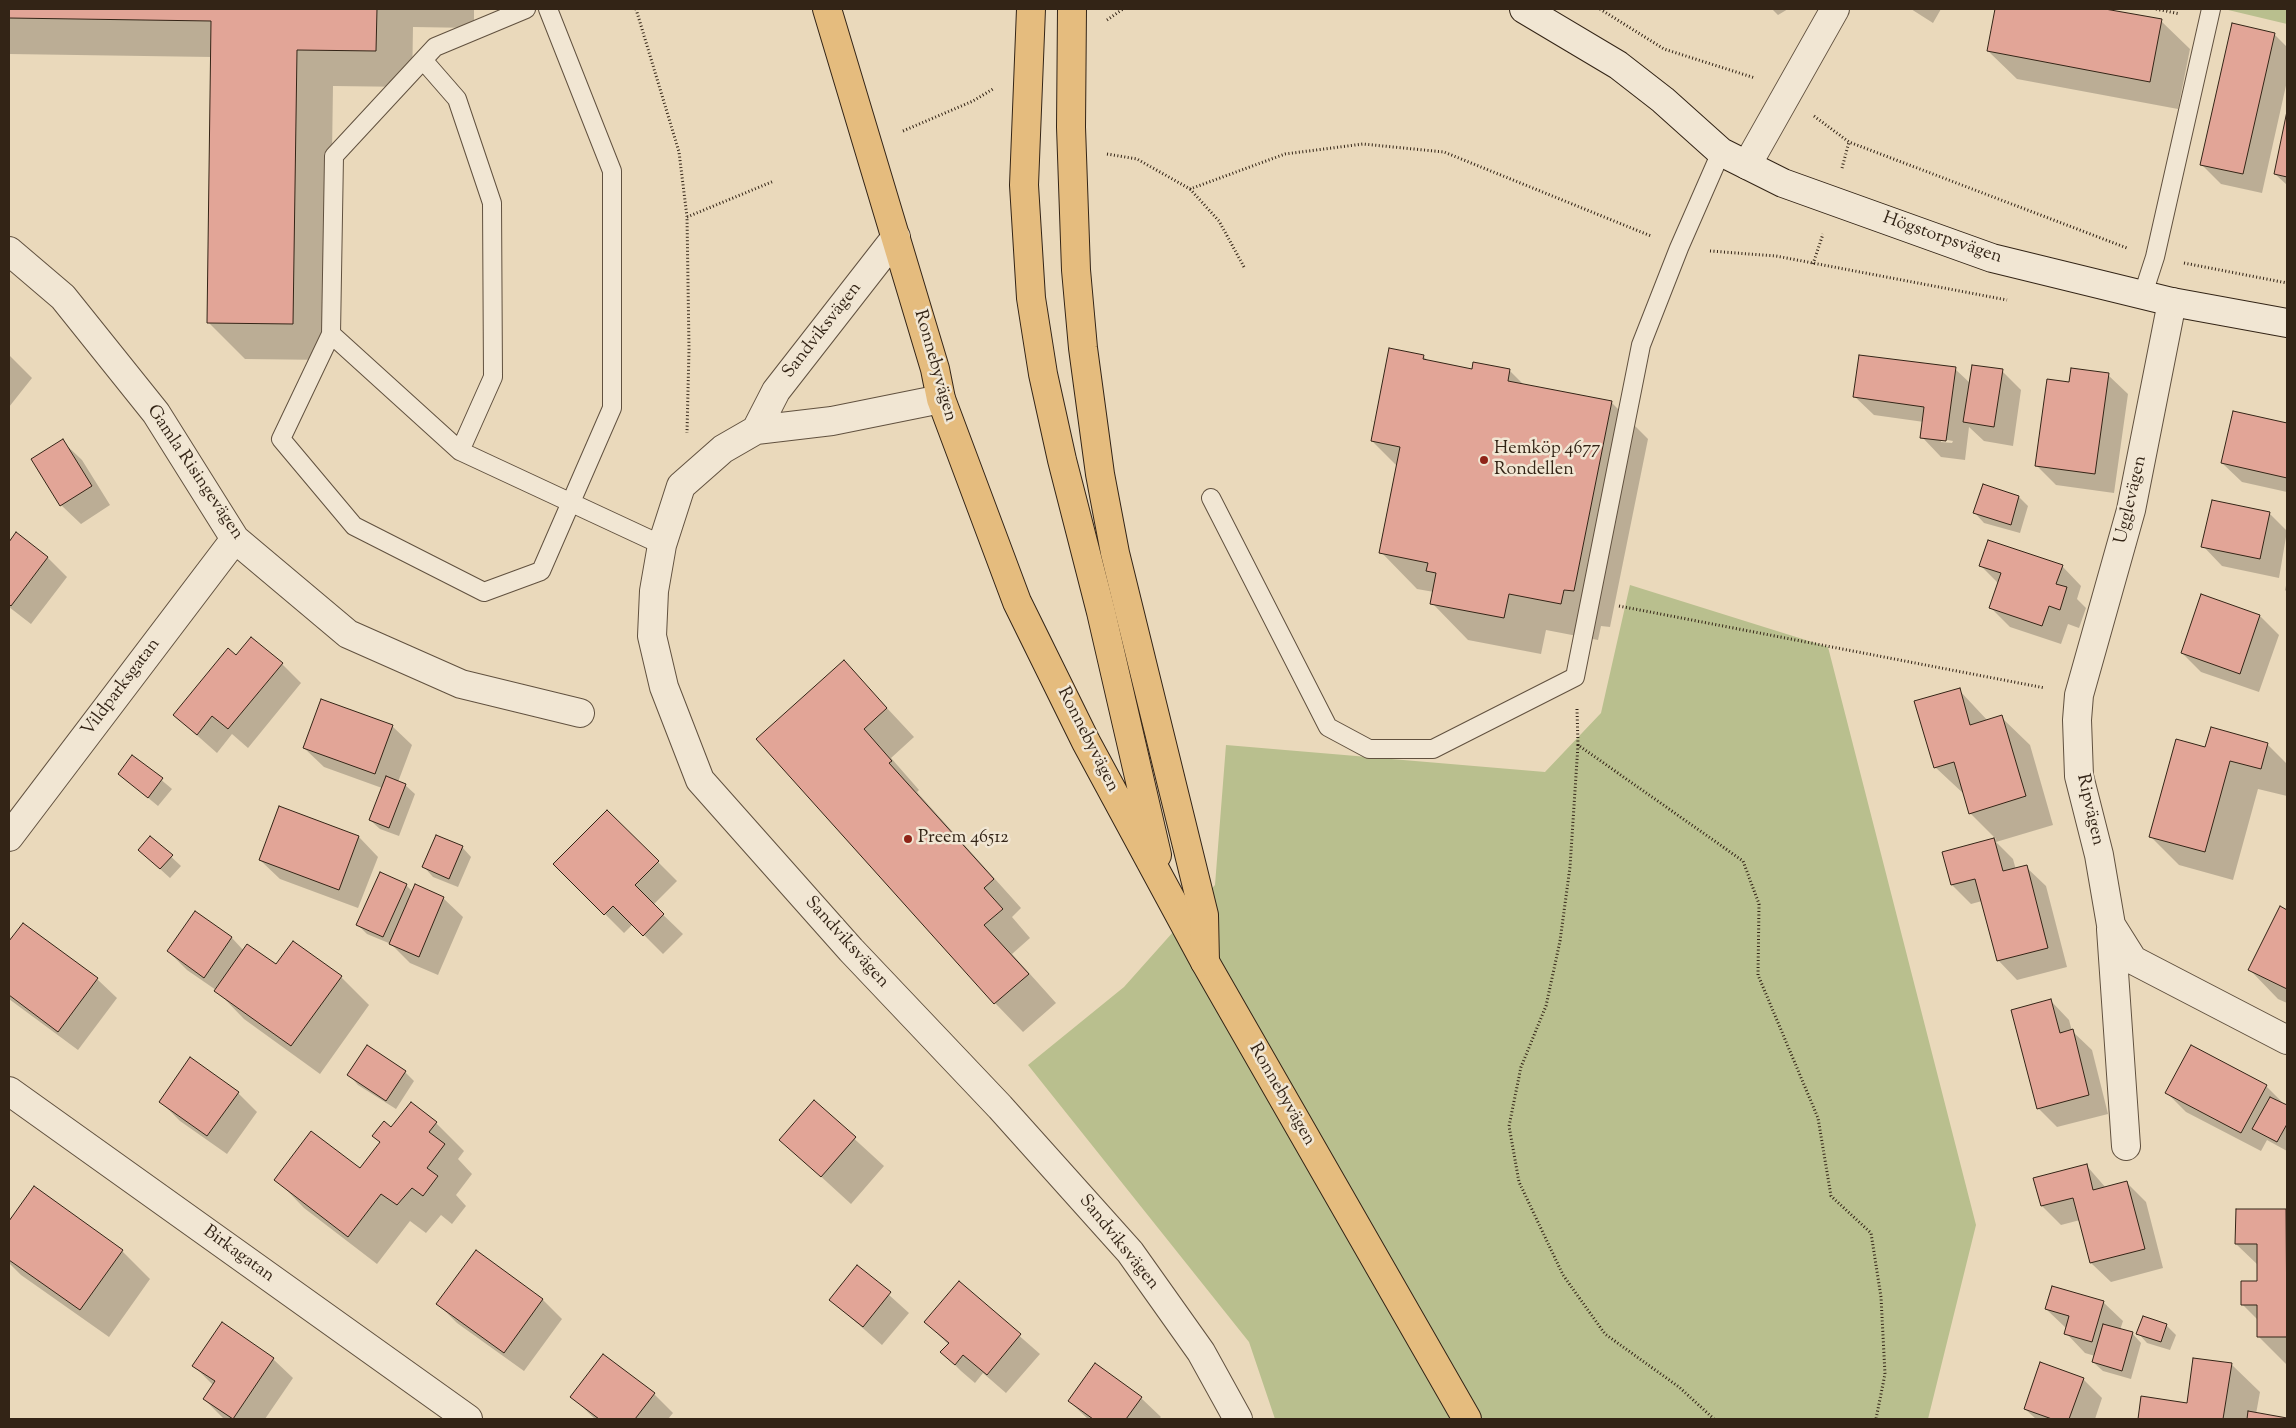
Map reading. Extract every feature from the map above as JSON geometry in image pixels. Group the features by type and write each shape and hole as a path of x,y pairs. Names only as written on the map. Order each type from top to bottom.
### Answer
{"main road":[{"name":"Ronnebyvägen","path":"826,9 896,236 935,369 941,399 1018,602 1086,742 1205,962 1467,1419"},
{"path":"1031,9 1027,68 1024,185 1031,298 1043,374 1165,889"},
{"path":"1072,9 1071,127 1076,270 1083,348 1100,474 1115,553 1204,915 1205,962"}],"street":[{"name":"Högstorpsvägen","path":"1524,9 1618,65 1662,100 1721,152 1783,183 1992,258 2172,302 2287,323"},
{"path":"1747,165 1835,9"},
{"name":"Sandviksvägen","path":"756,430 776,391 896,236"},
{"name":"Gamla Risingevägen","path":"9,251 63,297 156,413 235,539 348,634 461,684 580,713"},
{"name":"Ugglevägen","path":"2079,695 2131,510 2172,302"},
{"name":"Sandviksvägen","path":"941,399 832,421 756,430 723,449 682,486 662,545 654,591 652,636 664,687 700,780 851,950 1000,1106 1130,1252 1202,1352 1238,1419"},
{"name":"Vildparksgatan","path":"9,837 235,539"},
{"name":"Ripvägen","path":"2079,695 2077,720 2079,776 2099,855 2110,925 2126,1146"},
{"name":"Ripvägen","path":"2110,925 2133,960 2287,1040"},
{"name":"Birkagatan","path":"9,1091 468,1419"}],"lane":[{"path":"526,9 435,47 334,156 331,334 281,439 354,526 484,592 541,571 612,408 612,171 548,9"},
{"path":"2143,294 2155,257 2211,9"},
{"path":"423,60 457,99 492,203 493,377 460,451"},
{"path":"1211,498 1328,727 1370,749 1433,749 1575,677 1641,346 1678,248 1721,152"},
{"path":"331,334 460,451 662,545"}],"path":[{"path":"636,9 679,152 687,217 689,414 682,486"},
{"path":"1600,9 1664,49 1758,78 1789,92 1814,116 1849,142 2118,245 2155,257 2287,283"},
{"path":"903,131 973,101 1027,68"},
{"path":"1190,189 1285,154 1363,144 1444,152 1678,248 1776,256 2010,301"},
{"path":"1102,153 1138,160 1190,189 1219,221 1244,267"},
{"path":"687,217 774,181"},
{"path":"1590,600 2079,695"},
{"path":"1575,677 1578,745 1570,867 1560,941 1546,1006 1521,1067 1509,1126 1518,1182 1562,1274 1606,1334 1678,1387 1714,1419"},
{"path":"1578,745 1743,861 1758,904 1758,975 1818,1118 1831,1196 1871,1233 1881,1297 1885,1374 1876,1419"}],"green space":[{"path":"2224,9 2287,9 2287,24"},
{"path":"1630,585 1828,647 1976,1225 1928,1419 1275,1419 1249,1342 1028,1065 1124,987 1215,885 1226,745 1545,772 1601,713"}],"building":[{"path":"9,9 377,9 376,51 297,50 293,324 207,323 211,21 9,18"},
{"path":"1995,9 2105,9 2162,19 2150,82 1987,51"},
{"path":"2232,23 2275,33 2243,174 2200,165"},
{"path":"2287,111 2287,177 2274,174"},
{"path":"1389,348 1424,355 1423,359 1472,369 1473,362 1510,369 1508,381 1612,401 1574,591 1564,590 1561,604 1509,594 1504,618 1430,604 1436,573 1426,571 1428,563 1379,553 1400,447 1371,441"},
{"path":"1859,355 1956,367 1946,441 1920,438 1924,407 1853,397"},
{"path":"1972,365 2003,369 1994,427 1963,422"},
{"path":"2071,368 2109,373 2095,474 2035,466 2047,379 2069,382"},
{"path":"2233,411 2287,423 2287,478 2221,463"},
{"path":"63,439 92,486 60,506 31,459"},
{"path":"1983,484 2019,496 2011,525 1973,513"},
{"path":"2212,500 2270,512 2260,559 2201,547"},
{"path":"16,532 48,557 11,606 9,604 9,542"},
{"path":"1988,540 2063,565 2056,584 2067,587 2060,610 2049,606 2042,626 1989,608 2001,573 1979,566"},
{"path":"2201,594 2260,615 2240,674 2181,653"},
{"path":"251,637 283,663 228,729 212,716 197,735 173,715 228,648 236,655"},
{"path":"844,660 887,708 864,729 892,761 889,763 994,879 984,888 1003,909 984,925 1029,974 994,1004 756,739"},
{"path":"1960,688 1970,725 2002,715 2026,796 1969,814 1954,762 1934,768 1914,701"},
{"path":"321,699 393,725 375,774 303,748"},
{"path":"2211,727 2268,743 2261,769 2230,761 2205,852 2149,837 2176,739 2205,747"},
{"path":"132,755 163,778 148,798 118,774"},
{"path":"386,776 406,784 389,828 369,820"},
{"path":"279,806 359,836 339,890 259,860"},
{"path":"607,810 659,861 635,885 664,914 643,936 613,906 604,915 553,864"},
{"path":"436,835 463,846 449,879 422,867"},
{"path":"150,836 173,855 160,869 138,850"},
{"path":"1994,838 2003,871 2027,865 2048,948 1997,961 1975,879 1951,885 1942,852"},
{"path":"380,872 407,884 383,937 356,925"},
{"path":"415,884 444,897 419,957 389,944"},
{"path":"2280,906 2287,910 2287,989 2248,970"},
{"path":"195,911 232,937 204,978 167,951"},
{"path":"23,923 98,978 58,1032 9,995 9,941"},
{"path":"293,941 342,976 291,1046 214,991 247,944 276,964"},
{"path":"2051,999 2060,1033 2073,1029 2089,1095 2037,1109 2011,1010"},
{"path":"367,1045 406,1071 386,1101 347,1075"},
{"path":"2191,1045 2267,1085 2241,1133 2165,1093"},
{"path":"190,1057 239,1092 207,1136 159,1102"},
{"path":"2270,1097 2287,1105 2287,1124 2277,1142 2252,1129"},
{"path":"814,1100 856,1137 821,1177 779,1140"},
{"path":"411,1102 437,1122 429,1132 445,1144 427,1168 438,1176 423,1196 412,1188 397,1205 381,1194 348,1237 274,1180 311,1131 360,1168 380,1142 372,1136 384,1121 391,1127"},
{"path":"2087,1164 2093,1190 2127,1181 2145,1249 2090,1263 2073,1198 2041,1206 2033,1178"},
{"path":"34,1186 123,1250 80,1310 9,1260 9,1221"},
{"path":"2236,1209 2286,1209 2287,1337 2257,1337 2257,1305 2241,1305 2241,1281 2257,1281 2257,1244 2235,1244"},
{"path":"476,1250 543,1299 504,1353 436,1304"},
{"path":"857,1265 891,1292 863,1327 829,1300"},
{"path":"959,1281 1021,1334 987,1375 963,1355 955,1365 940,1352 949,1343 924,1322"},
{"path":"2052,1286 2104,1301 2092,1342 2064,1334 2069,1316 2045,1309"},
{"path":"2143,1316 2167,1324 2161,1342 2136,1334"},
{"path":"222,1322 274,1358 233,1419 203,1399 215,1381 192,1366"},
{"path":"2103,1324 2133,1332 2122,1371 2092,1362"},
{"path":"603,1354 655,1393 635,1419 599,1419 570,1397"},
{"path":"2193,1358 2232,1363 2223,1419 2138,1419 2141,1396 2187,1403"},
{"path":"2040,1362 2084,1378 2069,1419 2052,1419 2024,1409"},
{"path":"1095,1363 1142,1397 1126,1419 1093,1419 1068,1401"},
{"path":"2248,1411 2287,1418 2287,1419 2247,1419"}],"place":[{"name":"Hemköp 4677 Rondellen","path":"1484,460"},
{"name":"Preem 46512","path":"908,839"}]}
